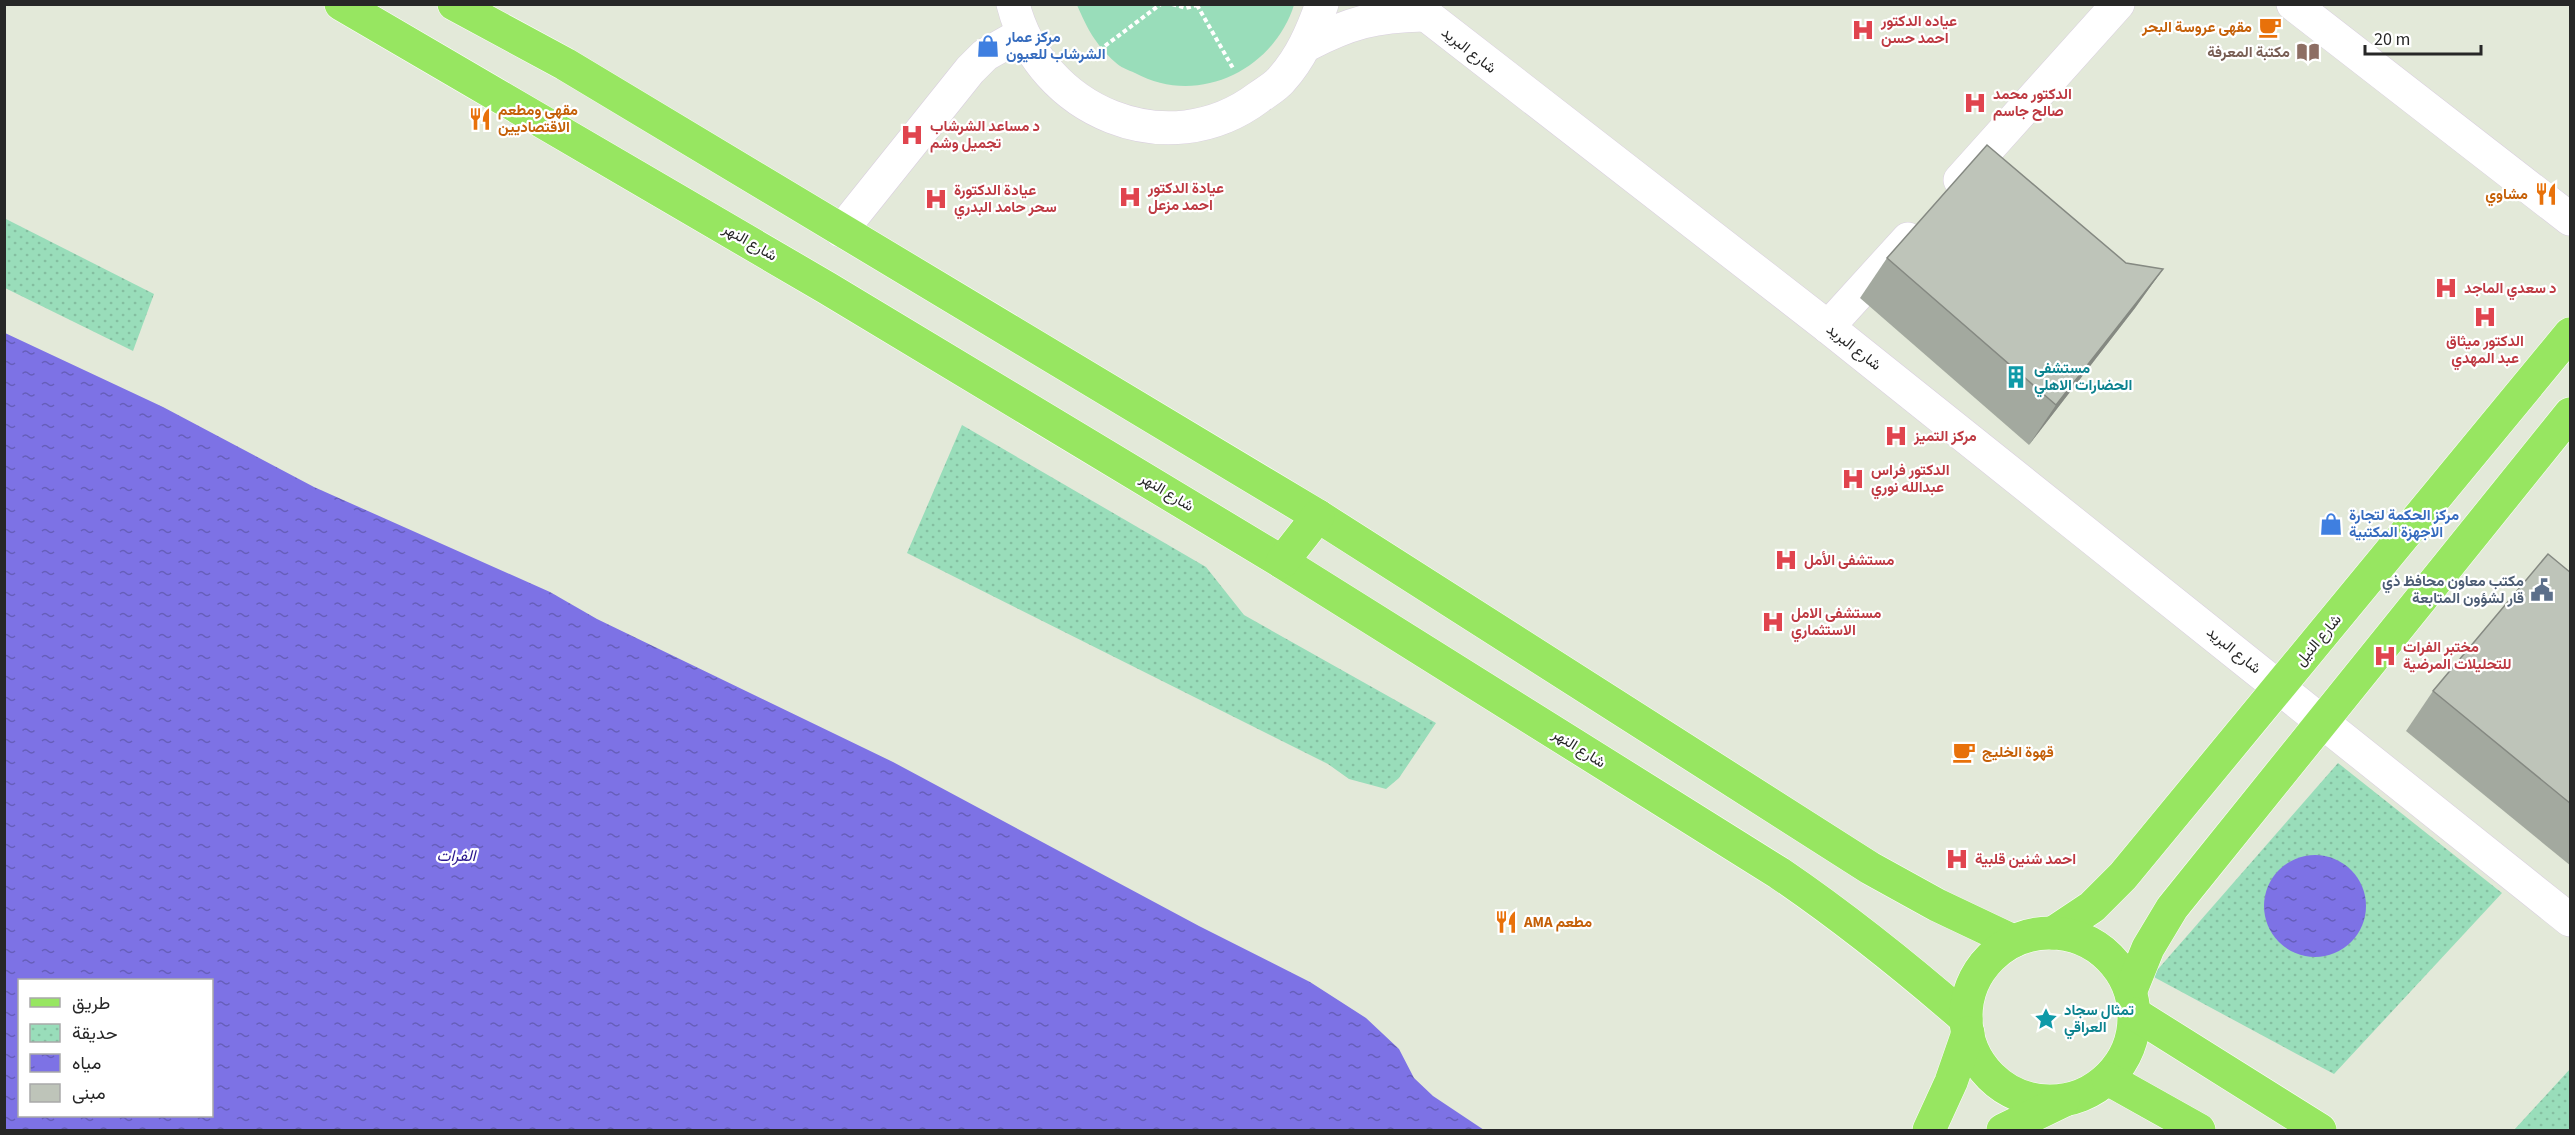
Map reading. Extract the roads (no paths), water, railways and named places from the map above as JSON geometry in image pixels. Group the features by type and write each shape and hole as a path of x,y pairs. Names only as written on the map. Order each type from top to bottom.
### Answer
{"main road":[{"name":"شارع النهر","path":"341,4 817,282 1282,562 1779,873 1837,913 1888,953 1967,1026"},
{"path":"454,4 565,64 1318,516 1861,862 1936,905 2013,941"},
{"name":"شارع النيل","path":"2053,933 2073,921 2108,892 2571,334"},
{"path":"2003,1131 2065,1100 2088,1093 2108,1079 2123,1060 2132,1038 2133,1002 2148,948 2172,908 2571,414"},
{"path":"1282,562 1318,516"},
{"path":"1929,1131 1951,1082 1967,1026 1968,995 1978,973 1993,955 2013,941 2032,934 2053,933 2078,938 2101,950 2119,968 2133,1002 2320,1131"},
{"path":"1967,1026 1976,1058 1992,1078 2014,1093 2039,1101 2065,1100"},
{"path":"2108,1079 2199,1131"}],"street":[{"path":"990,4 1018,21 1033,55 1048,74 1075,98 1106,116 1141,125 1176,128 1212,122 1245,108 1280,81 1307,45 1322,4"},
{"path":"1828,327 2118,4"},
{"path":"2293,4 2571,219"},
{"name":"شارع البريد","path":"1307,45 1334,31 1362,21 1418,10 1828,327 2571,920"},
{"path":"841,231 970,70 1018,21"}],"water":[{"name":"الفرات","path":"5,333 163,407 314,487 550,592 597,619 893,762 1199,926 1310,982 1366,1018 1399,1049 1414,1078 1433,1096 1484,1130 5,1130"},
{"path":"2315,855 2334,859 2351,870 2362,887 2366,906 2362,925 2351,942 2334,953 2315,957 2296,953 2279,942 2268,925 2264,906 2268,887 2279,870 2296,859"}],"place":[{"name":"مقهى عروسة البحر","path":"2270,27"},
{"name":"عياده الدكتور احمد حسن","path":"1863,30"},
{"name":"مركز عمار الشرشاب للعيون","path":"988,46"},
{"name":"مكتبة المعرفة","path":"2308,52"},
{"name":"ﺍﻟﺪﻛﺘﻮﺭ ﻣﺤﻤﺪ ﺻﺎﻟﺢ ﺟﺎﺳﻢ","path":"1975,103"},
{"name":"مقهى ومطعم الاقتصاديين","path":"480,119"},
{"name":"د مساعد الشرشاب تجميل وشم","path":"912,135"},
{"name":"مشاوي","path":"2546,194"},
{"name":"عيادة الدكتور احمد مزعل","path":"1130,197"},
{"name":"عيادة الدكتورة سحر حامد البدري","path":"936,199"},
{"name":"د سعدي الماجد","path":"2446,288"},
{"name":"الدكتور ميثاق عبد المهدي","path":"2485,317"},
{"name":"مستشفى الحضارات الاهلي","path":"2016,377"},
{"name":"مركز التميز","path":"1896,436"},
{"name":"ﺍﻟﺪﻛﺘﻮﺭ ﻓﺮﺍﺱ ﻋﺒﺪﺍﻟﻠﻪ ﻧﻮﺭﻱ","path":"1853,479"},
{"name":"مركز الحكمة لتجارة الاجهزة المكتبية","path":"2331,524"},
{"name":"مستشفى الأمل","path":"1786,560"},
{"name":"مكتب معاون محافظ ذي قار لشؤون المتابعة","path":"2542,590"},
{"name":"مستشفى الامل الاستثماري","path":"1773,622"},
{"name":"مختبر الفرات للتحليلات المرضية","path":"2385,656"},
{"name":"قهوة الخليج","path":"1964,752"},
{"name":"احمد شنين قلبية","path":"1957,859"},
{"name":"AMA مطعم","path":"1506,922"},
{"name":"تمثال سجاد العراقي","path":"2046,1019"}]}
